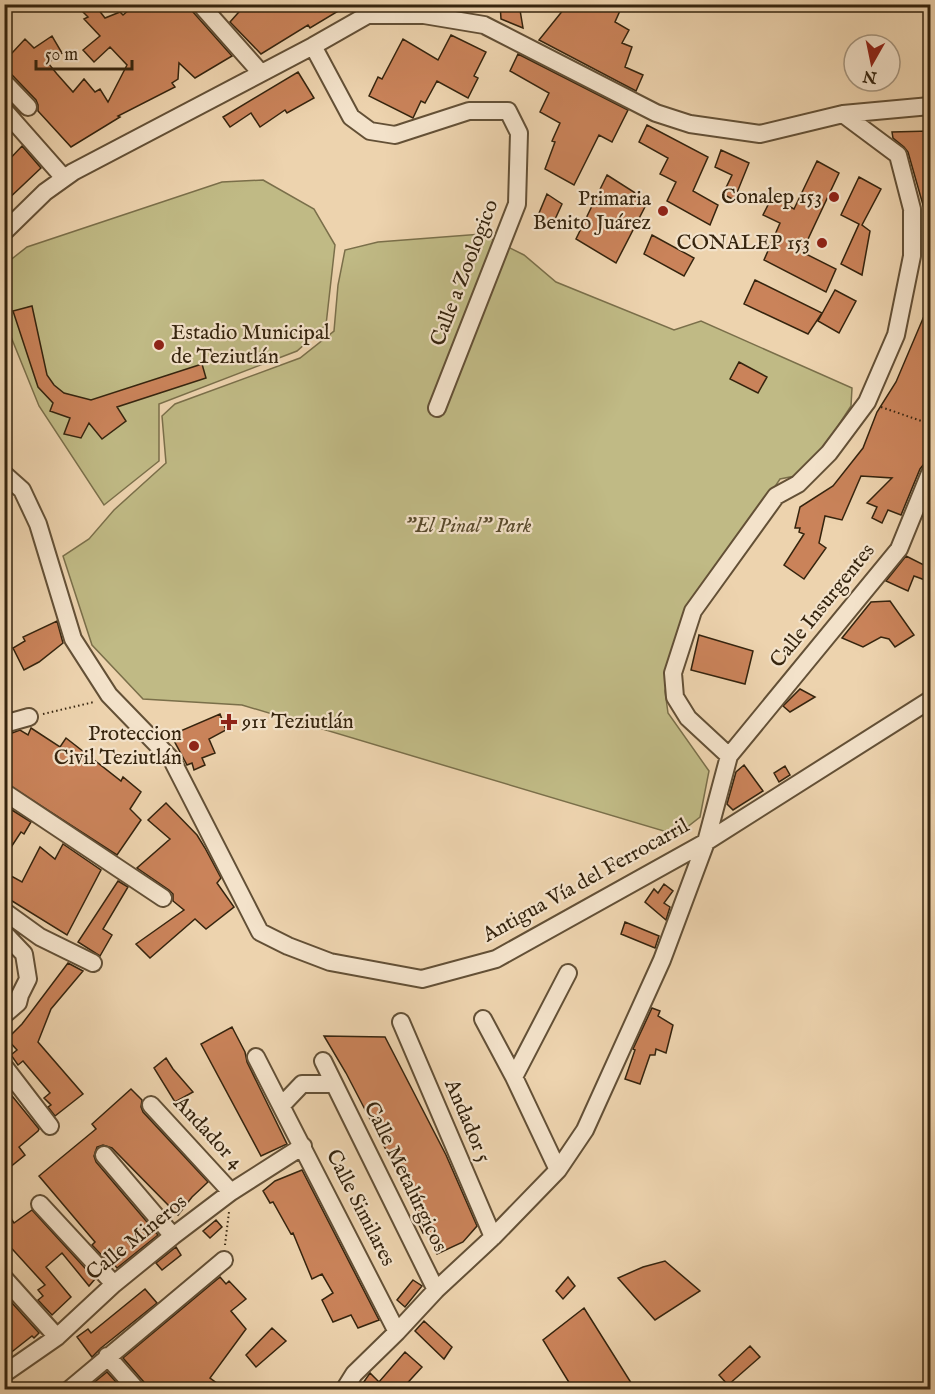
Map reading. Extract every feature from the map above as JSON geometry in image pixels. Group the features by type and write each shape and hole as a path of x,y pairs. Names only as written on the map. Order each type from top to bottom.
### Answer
{"street":[{"path":"200,4 261,73"},
{"path":"4,232 45,192 64,178 313,46 386,4"},
{"path":"369,15 424,15 484,25 656,113 690,124 760,134 843,114 930,106"},
{"name":"Calle a Zoologico","path":"313,46 351,117 370,131 395,135 469,111 508,111 519,133 517,204 437,408"},
{"path":"4,82 28,107"},
{"path":"4,110 64,178"},
{"path":"344,1389 354,1374 436,1290 493,1237 558,1170 585,1130 662,960 706,842 729,756 688,718 675,697 673,673 693,611 776,496 798,484 829,453 867,402 896,335 912,256 912,210 898,155 843,114"},
{"name":"Calle Insurgentes","path":"729,756 899,549 930,473"},
{"name":"Antigua Vía del Ferrocarril","path":"4,474 22,490 38,524 73,639 109,695 172,760 260,932 288,946 330,962 422,979 496,959 706,842 930,700"},
{"path":"4,724 29,717"},
{"path":"4,792 163,898"},
{"path":"4,911 40,938 93,963"},
{"path":"4,933 24,954 28,979 12,996 18,1003 4,1015"},
{"path":"24,954 40,938"},
{"path":"514,1077 568,973"},
{"path":"483,1019 514,1077 558,1170"},
{"name":"Andador 5","path":"401,1022 493,1237"},
{"name":"Calle Similares","path":"256,1057 397,1332"},
{"name":"Calle Metalúrgicos","path":"323,1061 436,1290"},
{"path":"4,1066 50,1126"},
{"path":"282,1105 302,1084 334,1084"},
{"name":"Andador 4","path":"151,1105 231,1192"},
{"name":"Calle Mineros","path":"4,1372 57,1337 114,1284 231,1192 303,1146"},
{"path":"104,1155 173,1236"},
{"path":"40,1204 114,1284"},
{"path":"69,1389 224,1260"},
{"path":"4,1278 57,1337"},
{"path":"107,1356 137,1389"}],"path":[{"path":"867,402 930,424"},
{"path":"29,717 94,702"},
{"path":"224,1260 231,1192"}],"green space":[{"name":"Estadio Municipal de Teziutlán","path":"263,180 314,209 335,245 326,325 297,351 159,404 159,461 104,505 39,406 5,322 4,265 27,247 222,182"},
{"name":"\"El Pinal\" Park","path":"482,234 524,255 556,282 674,330 701,321 852,388 851,406 823,449 795,476 780,479 682,626 665,691 668,713 709,771 700,817 677,835 242,705 143,699 92,645 63,556 89,539 114,510 166,463 162,416 175,404 300,358 334,331 338,285 345,250 378,242"}],"building":[{"path":"75,4 94,4 105,18 120,12 123,15 136,4 190,4 192,11 232,56 195,78 179,63 178,79 172,83 175,87 118,116 120,117 71,147 38,111 36,100 12,75 4,72 4,47 12,53 25,39 34,48 52,36 62,53 48,63 57,74 73,92 84,79 95,92 100,89 108,102 127,65 110,47 94,62 83,50 100,36 84,19 88,17"},
{"path":"246,4 350,4 310,28 308,25 261,54 230,22"},
{"path":"500,4 519,4 523,28 501,19"},
{"path":"568,4 623,4 615,22 629,30 622,43 632,47 625,67 643,75 636,91 539,40"},
{"path":"451,35 486,52 474,76 478,78 468,98 437,81 425,103 421,101 413,118 369,96 378,77 382,79 403,39 438,60"},
{"path":"518,54 628,110 612,142 599,135 574,185 545,169 555,142 552,141 560,123 540,112 549,93 510,71"},
{"path":"298,72 314,98 287,113 285,110 260,127 251,113 230,127 223,117"},
{"path":"647,125 708,157 693,191 718,205 710,225 667,201 676,182 660,174 668,158 639,142"},
{"path":"930,131 929,226 908,152 893,138 892,132"},
{"path":"22,146 41,168 4,203 4,165"},
{"path":"721,150 749,163 734,200 723,194 732,175 715,167"},
{"path":"817,161 839,173 802,252 836,269 826,292 764,260 780,223 763,215 772,197 794,209"},
{"path":"607,175 648,201 616,263 576,239"},
{"path":"859,177 881,189 862,225 870,231 862,275 841,264 859,224 841,215"},
{"path":"547,194 562,204 551,228 537,218"},
{"path":"652,235 694,258 684,276 644,254"},
{"path":"755,280 822,313 808,334 744,304"},
{"path":"835,290 856,301 839,333 818,321"},
{"path":"930,302 930,451 927,459 930,463 924,464 920,469 901,515 888,510 882,523 872,518 877,507 867,503 892,478 861,476 842,520 825,516 819,543 826,548 804,579 784,565 804,534 799,532 800,528 795,528 800,507 833,486 863,448 877,412 896,382"},
{"path":"32,306 47,375 64,393 91,400 202,364 206,378 117,407 126,421 102,439 89,423 81,438 64,434 70,418 50,411 53,403 38,387 13,311"},
{"path":"739,362 767,377 758,393 730,379"},
{"path":"906,556 930,568 925,580 914,576 908,591 886,581"},
{"path":"890,601 914,635 895,647 889,639 881,637 863,647 842,638 871,602"},
{"path":"57,621 63,643 39,662 24,670 13,648 25,641 23,637"},
{"path":"699,635 753,651 745,684 691,670"},
{"path":"800,689 815,697 790,712 783,706"},
{"name":"Proteccion Civil Teziutlán","path":"220,714 226,730 209,739 215,753 202,758 205,765 194,770 192,763 187,765 171,735"},
{"path":"31,728 60,747 66,738 121,781 123,777 141,792 130,809 141,820 117,855 4,782 4,736 20,730 28,735"},
{"path":"744,765 763,791 733,810 727,804 736,772"},
{"path":"785,766 790,775 779,782 774,773"},
{"path":"166,803 197,835 221,878 217,883 234,907 206,929 195,919 150,958 136,944 184,910 173,901 173,894 169,890 137,868 170,839 148,820"},
{"path":"4,805 31,822 24,834 21,832 4,858"},
{"path":"63,844 101,870 67,935 4,896 4,872 22,882 40,847 55,859"},
{"path":"118,881 128,887 103,929 112,935 100,956 78,942"},
{"path":"664,884 673,891 664,903 670,907 666,920 645,902 654,889 658,893"},
{"path":"625,922 659,936 655,948 621,934"},
{"path":"68,963 83,971 51,1009 38,1042 83,1094 55,1116 48,1107 51,1105 44,1098 50,1093 23,1061 18,1065 11,1055 17,1050 7,1039 22,1024"},
{"path":"652,1008 660,1011 658,1016 673,1025 666,1053 656,1049 655,1055 650,1055 640,1084 625,1079 635,1050 633,1049"},
{"path":"232,1027 287,1144 261,1156 201,1044"},
{"path":"324,1036 385,1037 446,1155 477,1226 463,1242 437,1254 426,1232 423,1233 419,1225 424,1223 346,1073"},
{"path":"166,1058 193,1092 175,1102 154,1068"},
{"path":"4,1086 39,1129 19,1147 25,1155 9,1168 4,1162"},
{"path":"131,1089 142,1100 143,1112 208,1182 178,1215 112,1148 103,1145 97,1147 94,1156 96,1162 158,1235 117,1268 113,1263 111,1265 92,1245 95,1242 39,1176 96,1129 92,1124"},
{"path":"302,1170 379,1320 358,1328 351,1315 333,1322 322,1300 333,1293 322,1274 312,1279 293,1233 291,1234 273,1202 270,1203 263,1191 275,1181"},
{"path":"32,1210 95,1279 89,1286 62,1253 46,1267 71,1297 52,1315 38,1300 43,1296 38,1290 45,1285 4,1240 4,1227 12,1220 14,1223"},
{"path":"216,1220 222,1227 210,1238 203,1231"},
{"path":"176,1247 181,1255 162,1270 156,1263"},
{"path":"665,1261 700,1291 655,1320 618,1278 643,1267"},
{"path":"220,1277 226,1284 229,1281 246,1299 231,1311 246,1329 210,1378 225,1389 150,1389 123,1358"},
{"path":"568,1277 575,1286 563,1299 556,1291"},
{"path":"413,1280 422,1286 405,1307 397,1300"},
{"path":"145,1289 157,1303 92,1357 77,1337 88,1329 91,1333"},
{"path":"4,1294 39,1333 4,1358"},
{"path":"584,1308 635,1389 573,1389 543,1340"},
{"path":"424,1321 452,1347 444,1359 415,1331"},
{"path":"272,1328 286,1341 256,1367 246,1355"},
{"path":"750,1346 760,1357 728,1385 719,1375"},
{"path":"405,1352 422,1367 402,1389 370,1389 363,1383 370,1373 379,1382"},
{"path":"107,1372 116,1382 107,1389 86,1389"}],"place":[{"name":"Conalep 153","path":"834,197"},
{"name":"Primaria Benito Juárez","path":"663,211"},
{"name":"CONALEP 153","path":"822,243"},
{"name":"Estadio Municipal de Teziutlán","path":"159,345"},
{"name":"911 Teziutlán","path":"229,722"},
{"name":"Proteccion Civil Teziutlán","path":"194,746"}]}
